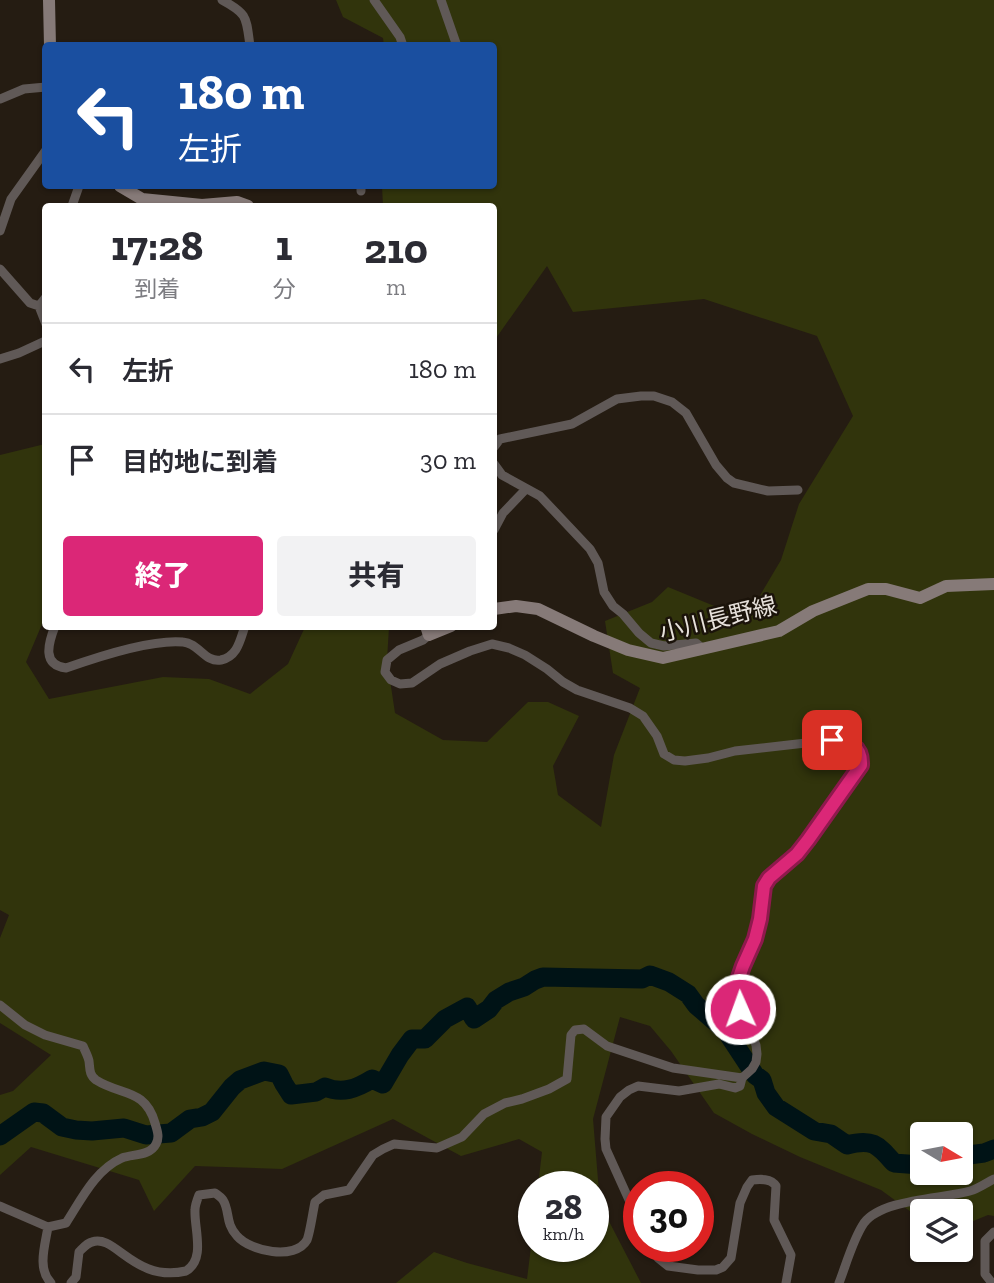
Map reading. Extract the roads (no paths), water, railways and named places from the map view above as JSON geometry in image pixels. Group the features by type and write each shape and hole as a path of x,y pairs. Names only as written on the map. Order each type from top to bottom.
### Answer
{"main road":[{"path":"50,0 50,42"},
{"path":"125,189 142,199 182,203"},
{"name":"小川長野線","path":"497,609 516,606 538,608 628,650 663,658 779,631 813,611 868,589 886,589 920,598 946,586 994,584"}],"street":[{"path":"222,0 241,10 248,25 250,42"},
{"path":"374,0 402,42"},
{"path":"441,0 456,42"},
{"path":"0,99 24,89 42,88"},
{"path":"0,231 11,199 42,156"},
{"path":"0,269 30,303 39,306"},
{"path":"39,306 42,302"},
{"path":"39,306 42,314"},
{"path":"0,359 42,342"},
{"path":"497,443 500,439 572,424 617,399 654,396 672,402 685,414 716,465 734,483 768,491 798,490"},
{"path":"497,468 502,475 540,496 590,549 598,563 604,592 612,606 623,614 639,633 651,643 664,646 696,643 703,649"},
{"path":"497,524 503,513 526,489"},
{"path":"53,630 49,657 53,664 66,668 122,651 183,641 192,643 210,659 221,660 238,648 244,630"},
{"path":"427,631 423,640 400,650 387,660 386,672 391,680 400,684 412,683 440,664 492,643 525,655 578,690 630,708 643,716 657,736 664,754 674,760 685,761 735,751 832,740 850,743 862,756 861,765 855,775 802,847 764,886 755,939 734,992 756,1045 757,1062 742,1077 740,1086 735,1088 719,1084 679,1091 638,1086 620,1097 606,1117 605,1126 607,1149 623,1186"},
{"path":"0,1005 25,1025 45,1035 83,1046 94,1079 141,1099 152,1113 158,1135 158,1141 148,1152 122,1158 90,1184 66,1223 48,1227 0,1206"},
{"path":"71,1283 76,1277 79,1252 91,1242 97,1241 108,1245 124,1262 142,1275 173,1277 191,1267 197,1257 194,1207 200,1195 215,1193 224,1201 229,1224 238,1238 257,1250 288,1252 298,1248 307,1240 315,1202 324,1195 349,1190 377,1152 394,1144 438,1148 462,1137 484,1114 505,1103 550,1089 567,1079 571,1035 575,1030 584,1029 607,1046 673,1068 742,1077"},
{"path":"839,1283 864,1223 880,1210 973,1190 994,1179"},
{"path":"663,1262 668,1266 698,1270 716,1270 723,1267 731,1258 740,1203 747,1187 752,1180 765,1180 776,1186 774,1220 791,1255 786,1283"},
{"path":"48,1227 43,1255 44,1271 51,1283"},
{"path":"992,1283 985,1274 985,1241 994,1232"}],"waterway":[{"path":"0,1136 34,1112 43,1113 62,1127 76,1130 124,1128 146,1135 171,1133 190,1119 212,1112 240,1080 264,1071 279,1074 291,1095 316,1092 325,1087 349,1089 372,1079 383,1084 412,1039 425,1039 445,1019 467,1007 474,1019 509,992 543,977 642,979 650,975 669,982 688,994 696,1005 726,1031 755,1075 762,1080 766,1093 776,1107 814,1131 831,1134 847,1145 869,1143 879,1148 894,1163 910,1164"},
{"path":"973,1154 994,1149"}]}
